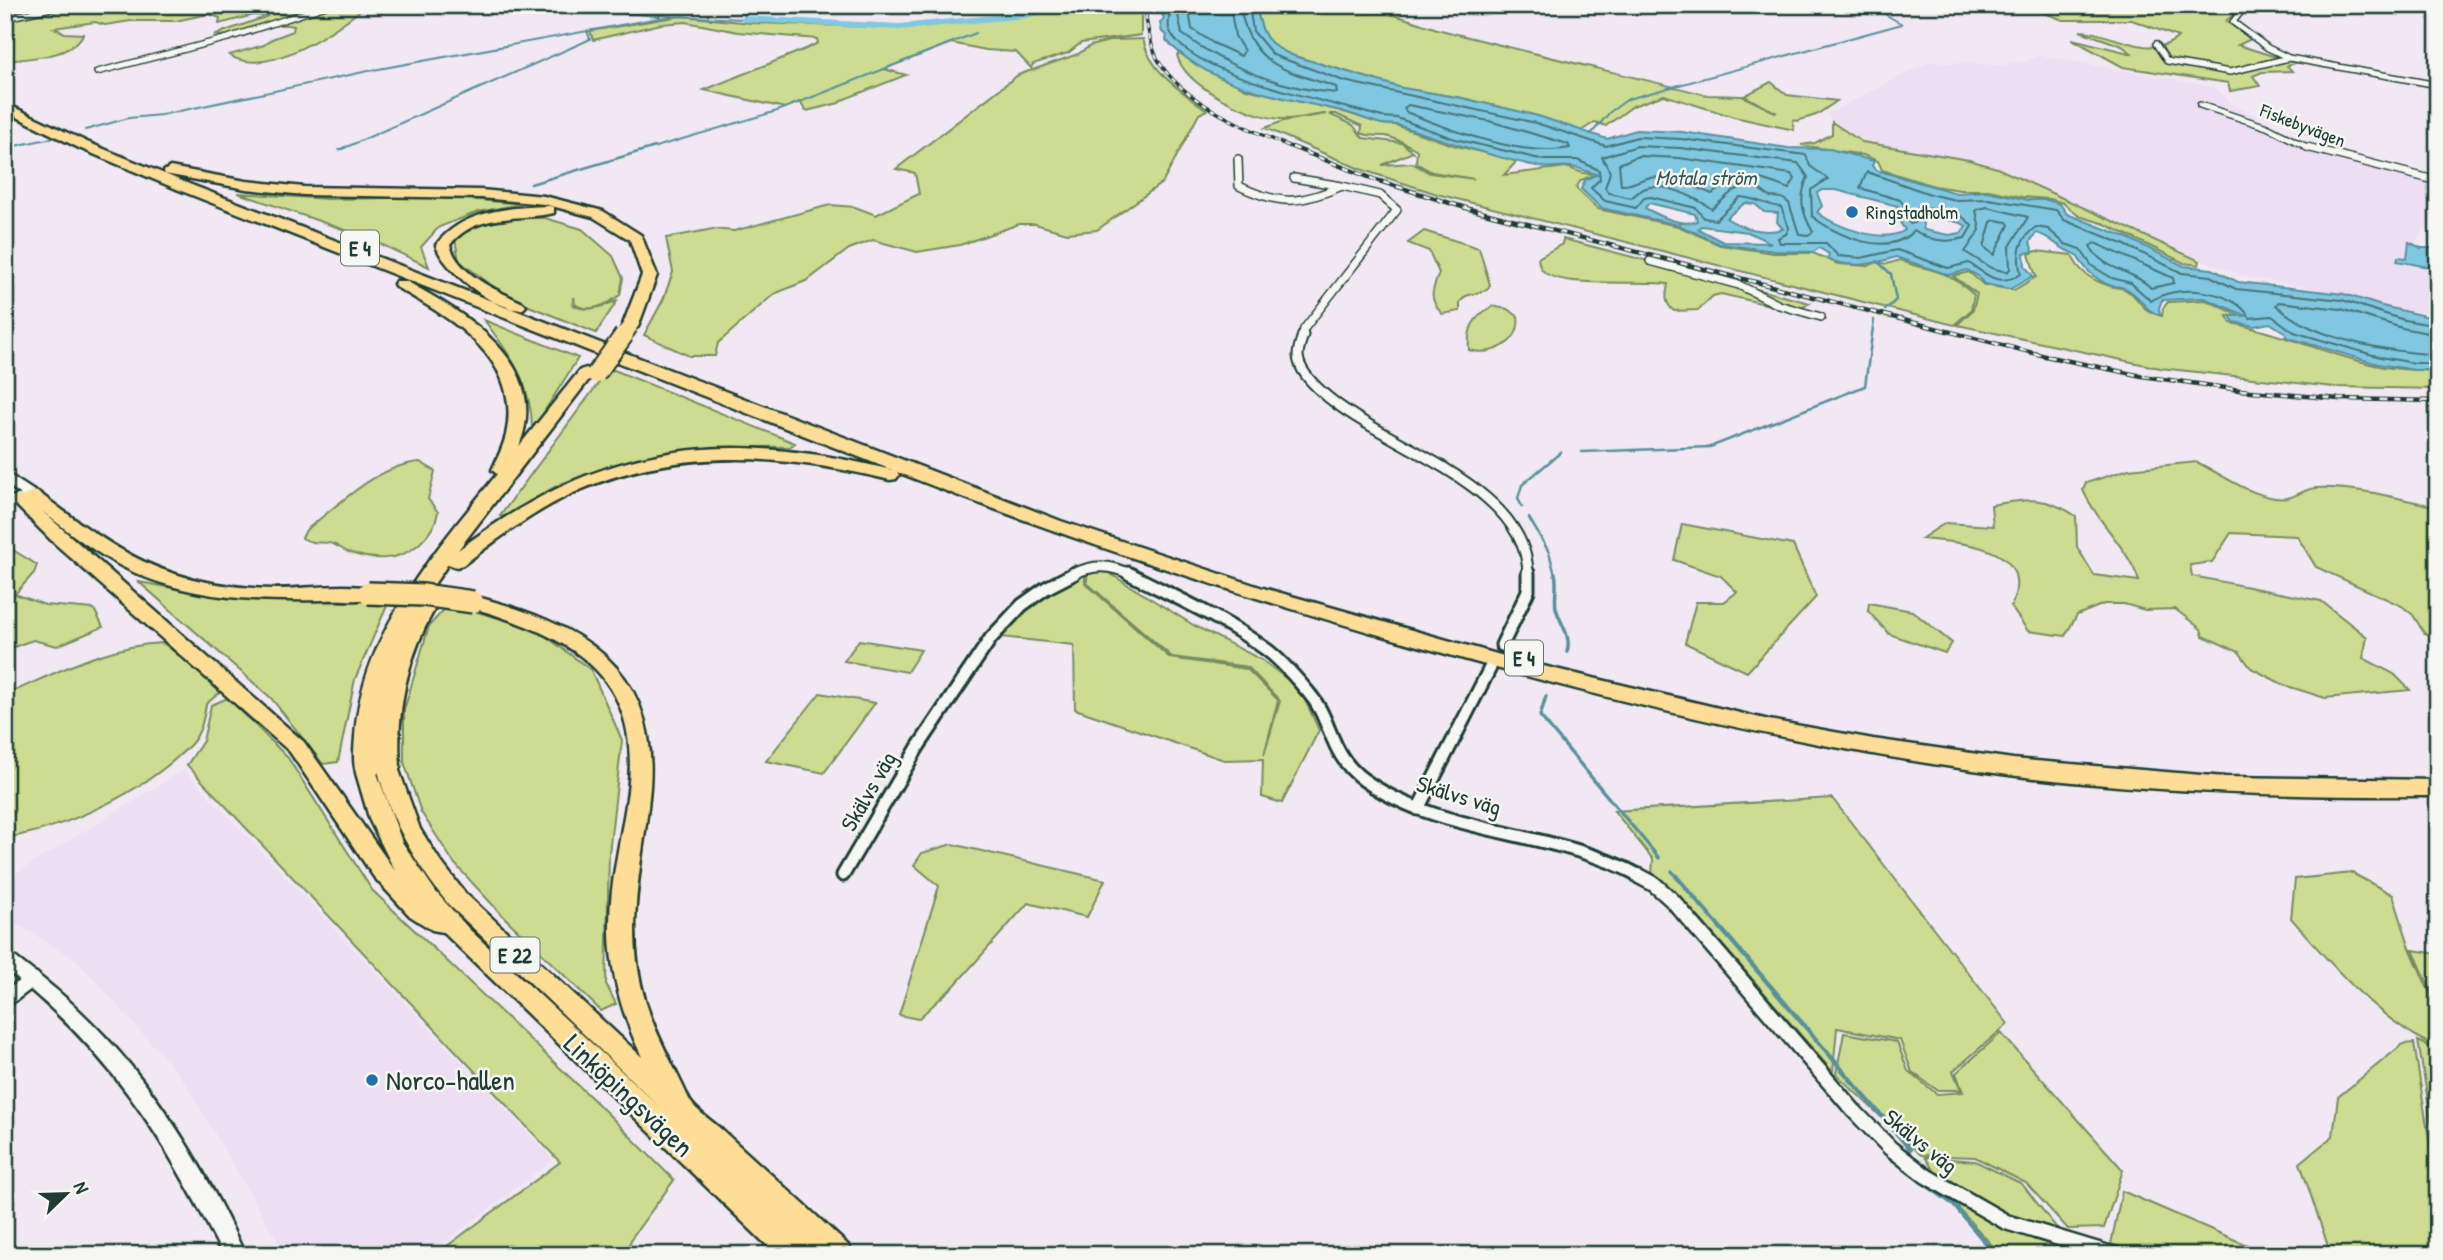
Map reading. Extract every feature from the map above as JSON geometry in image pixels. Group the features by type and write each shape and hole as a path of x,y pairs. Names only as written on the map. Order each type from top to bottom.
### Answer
{"highway":[{"name":"E 4","path":"5,98 149,166 901,457 1207,566 1389,621 1724,708 1871,735 2069,762 2218,773 2438,774"},
{"name":"E 4","path":"5,106 123,163 997,504 1139,555 1326,614 1565,680 1723,719 1874,748 2075,774 2225,785 2438,788"},
{"path":"149,166 256,188 339,193 504,194 590,211 632,234 650,259 651,275 647,294 456,561"},
{"path":"532,314 453,266 443,252 447,239 472,223 515,212 563,211 598,221 625,238 639,261 639,288 625,327"},
{"path":"303,233 449,312 482,336 505,362 517,391 517,426 505,462 483,504"},
{"name":"E 22","path":"460,935 419,890 383,829 378,770 366,724 373,688 383,654 398,622 483,504 591,373"},
{"path":"456,561 530,508 579,484 647,463 709,453 757,451 806,456 997,504"},
{"path":"16,496 122,559 182,583 235,592 424,595 473,602 509,611 561,632 600,659 626,692 638,724 642,760 621,918 626,977 643,1034 685,1113"},
{"path":"16,496 79,556 298,747 363,846 401,894 418,910 460,935"},
{"name":"E 22","path":"456,561 416,620 402,652 391,685 378,770 394,795 404,822 440,880 472,916 685,1113"},
{"name":"Linköpingsvägen","path":"460,935 798,1255"},
{"name":"Linköpingsvägen","path":"685,1113 838,1255"}],"main road":[{"path":"5,476 16,496"}],"street":[{"path":"5,18 66,5"},
{"path":"97,72 228,38 329,5"},
{"path":"2246,5 2233,22 2266,47 2289,58 2438,85"},
{"path":"2156,44 2167,61 2230,73 2289,58"},
{"name":"Fiskebyvägen","path":"2200,104 2267,127 2313,149 2438,181"},
{"path":"1238,159 1239,186 1277,201 1300,203 1342,186"},
{"path":"1294,178 1380,195 1395,204 1396,210 1304,329 1298,357 1306,377 1340,409 1464,480 1482,492 1507,516 1521,539 1528,562 1528,591 1502,645"},
{"path":"1650,261 1738,285 1779,304 1822,317"},
{"name":"Skälvs väg","path":"843,875 918,747 991,638 1022,606 1046,588 1085,568 1102,565 1126,572 1206,613 1268,652 1310,694 1323,715 1336,751 1363,779 1418,808 1583,851 1607,859 1654,884 1695,924 1854,1111 1890,1148 1926,1176 2006,1222 2115,1255"},
{"path":"1418,808 1490,668"},
{"path":"5,959 33,979 83,1024 119,1062 165,1125 234,1255"},
{"path":"5,1000 33,979"}],"shaded area":[{"path":"2039,55 2214,87 2232,104 2316,148 2429,180 2438,185 2438,220 2428,222 2406,257 2400,258 2401,264 2438,271 2438,314 2394,308 2345,294 2247,277 2204,261 1984,162 1864,142 1826,115 1928,62 2001,65 2028,61"},
{"path":"184,770 553,1160 427,1255 286,1255 183,1079 77,960 5,917 5,880"}],"green space":[{"path":"78,5 367,5 320,38 281,56 262,61 245,61 229,55 264,45 293,31 294,26 272,25 225,36 214,35 268,16 254,15 219,24 220,18 209,14 175,21 131,21 105,25 95,22 54,28 65,33 83,34 77,42 60,52 5,61 5,21"},
{"path":"1141,5 1141,35 1081,43 1068,53 1033,64 1031,68 1016,52 986,50 951,43 884,69 906,75 839,103 806,111 800,102 785,108 704,90 808,48 818,43 817,39 738,32 686,22 661,24 593,40 590,31 681,16 751,23 901,28 1025,16 1070,7"},
{"path":"1256,5 1346,5 1354,10 1349,5 1369,5 1373,10 1370,13 1393,15 1441,30 1707,95 1742,96 1777,113 1744,96 1771,82 1787,95 1837,101 1816,115 1793,120 1794,130 1734,117 1664,95 1633,106 1606,126 1595,122 1581,131 1538,116 1462,98 1402,88 1294,56 1271,43 1266,37"},
{"path":"2023,5 2245,5 2226,21 2251,39 2238,45 2295,63 2287,66 2292,71 2262,72 2253,76 2260,86 2230,91 2228,83 2123,67 2072,39 2133,54 2122,46 2080,31 2156,47 2168,44 2178,37 2132,20 2063,20"},
{"path":"1143,39 1159,71 1207,110 1199,114 1163,182 1097,230 1067,233 1035,224 1019,224 960,245 917,252 873,240 849,249 808,280 774,294 718,343 715,356 689,356 644,335 663,300 673,272 666,238 713,229 734,231 830,205 855,207 876,215 919,194 915,173 896,169 1018,75 1078,54 1090,46 1113,40"},
{"path":"1180,53 1246,89 1338,110 1381,124 1395,125 1453,145 1517,161 1504,175 1566,167 1596,174 1581,180 1576,188 1598,209 1678,226 1720,245 1774,253 1813,253 1838,264 1868,266 1877,262 1887,264 1900,260 1939,272 1974,295 1971,310 1954,325 1437,194 1360,169 1265,128 1283,121 1326,114 1281,119 1253,113 1205,89 1182,67 1177,55","holes":["1329,114 1336,114 1362,126 1361,133 1389,137 1401,141 1417,150 1416,163 1432,172 1474,179 1430,173 1412,163 1382,165 1413,152 1402,143 1363,138 1353,125"]},
{"path":"1832,122 1862,142 1969,160 1997,168 2200,261 2199,265 2184,263 2105,224 2079,216 2063,203 2050,199 2022,197 1989,190 1960,190 1934,186 1882,170 1878,161 1863,155 1801,145 1815,143 1832,134"},
{"path":"238,193 327,199 450,197 521,204 478,212 439,227 421,247 429,267 368,238"},
{"path":"520,218 545,218 582,229 613,256 623,278 620,295 610,302 592,308 575,304 574,297 572,304 577,307 588,309 600,307 617,301 596,333 509,298 459,261 455,239 476,225"},
{"path":"1424,231 1479,248 1490,285 1487,290 1466,296 1460,302 1460,311 1442,314 1433,299 1439,273 1429,251 1408,243"},
{"path":"1563,239 1810,303 1796,311 1721,294 1713,296 1698,310 1674,311 1667,302 1668,284 1586,282 1555,278 1545,273 1538,258 1562,244"},
{"path":"2036,251 2072,255 2087,275 2104,284 2124,289 2148,310 2162,316 2163,308 2168,302 2206,300 2239,315 2227,316 2231,323 2365,363 2397,369 2438,371 2438,389 2334,387 2160,368 1957,325 1973,310 1977,294 1953,276 1969,272 1984,285 2014,290 2036,277 2029,254"},
{"path":"1492,306 1507,309 1518,316 1515,334 1503,346 1495,349 1478,352 1469,350 1469,336 1473,324"},
{"path":"484,320 578,358 532,431 529,399 518,371"},
{"path":"614,370 795,443 790,447 675,453 618,464 563,483 508,517 500,516 606,373"},
{"path":"420,462 435,471 428,499 438,512 429,533 411,550 394,557 366,557 333,544 311,542 302,538 306,530 374,478 389,470"},
{"path":"2197,462 2245,488 2275,498 2287,498 2316,488 2331,488 2377,494 2438,507 2438,637 2424,633 2413,615 2402,606 2316,567 2297,536 2231,533 2212,562 2190,565 2192,576 2321,601 2367,637 2363,658 2394,674 2410,690 2325,698 2284,685 2251,668 2239,652 2203,636 2201,629 2175,609 2145,610 2124,604 2104,604 2077,615 2065,636 2028,631 2011,607 2016,586 2014,571 2005,559 1974,546 1921,539 1945,523 1993,526 1991,505 2035,500 2065,509 2076,516 2077,547 2094,575 2139,581 2128,557 2089,502 2083,490 2086,483 2129,469"},
{"path":"1682,524 1793,545 1816,597 1747,672 1685,643 1696,602 1724,602 1737,592 1721,576 1674,560"},
{"path":"5,545 37,565 34,573 15,594 45,605 94,609 103,627 57,646 33,640 5,650"},
{"path":"1087,570 1104,570 1195,626 1262,660 1300,689 1319,730 1282,803 1262,797 1263,759 1224,760 1075,709 1074,645 1001,637 1027,607 1085,571 1085,583 1170,658 1247,669 1278,700 1264,755 1280,701 1248,667 1172,657 1087,583"},
{"path":"139,582 217,596 389,601 355,679 338,762 323,764 271,698"},
{"path":"1869,603 1912,611 1952,643 1945,653 1889,634 1868,611"},
{"path":"449,604 536,629 591,670 622,740 609,853 606,984 616,1004 601,1011 502,915 454,863 421,812 404,762 404,710 429,626"},
{"path":"859,640 921,650 907,672 844,661"},
{"path":"163,643 223,690 206,704 200,730 191,744 152,777 105,805 54,826 5,838 5,695 102,655"},
{"path":"820,693 875,703 824,773 766,761"},
{"path":"228,698 288,758 372,890 597,1103 674,1180 633,1236 624,1255 435,1255 560,1162 187,765 203,741 211,705"},
{"path":"1832,798 2008,1024 1953,1071 1961,1090 1937,1090 1912,1072 1900,1040 1837,1028 1833,1072 1701,920 1652,877 1653,859 1614,811"},
{"path":"952,844 1105,880 1087,917 1028,903 955,985 918,1019 899,1015 939,886 914,865 922,853"},
{"path":"2352,873 2393,895 2410,948 2438,1012 2438,1048 2376,1008 2341,974 2291,918 2295,879"},
{"path":"2413,950 2438,954 2438,1006"},
{"path":"1844,1033 1897,1042 1908,1071 1937,1094 1963,1092 1956,1073 2001,1033 2123,1170 2104,1228 2068,1229 2026,1183 1975,1157 1921,1155 1836,1074"},
{"path":"2418,1041 2438,1050 2438,1162"},
{"path":"2414,1043 2434,1171 2438,1173 2438,1255 2331,1255 2300,1163 2333,1136 2338,1097 2403,1044"},
{"path":"1925,1157 1975,1161 2022,1184 2075,1251 2087,1255 2001,1255 1957,1207"},
{"path":"2122,1191 2270,1255 2149,1255 2111,1244"}],"water":[{"name":"Motala ström","path":"1156,5 1256,5 1266,37 1271,43 1294,56 1402,88 1462,98 1538,116 1607,139 1636,130 1682,132 1788,148 1830,149 1874,161 1872,166 1876,170 1956,193 1988,191 2028,200 2047,200 2060,204 2067,214 2126,237 2184,266 2212,269 2238,282 2344,294 2438,319 2438,370 2415,370 2378,364 2286,337 2286,333 2270,323 2254,326 2234,322 2230,316 2247,316 2204,298 2162,300 2160,315 2150,310 2128,289 2099,280 2076,254 2036,233 2030,242 2033,252 2024,253 2025,266 2033,276 2010,289 1984,284 1978,276 1967,270 1949,275 1896,257 1854,265 1827,259 1829,254 1819,248 1813,252 1775,251 1720,244 1679,225 1601,208 1581,189 1585,180 1597,174 1564,166 1545,167 1504,158 1397,125 1382,124 1346,112 1271,95 1225,80 1184,56 1166,40 1167,35 1162,32 1160,23 1164,18","holes":["1822,190 1836,190 1898,206 1893,212 1905,230 1896,234 1872,235 1846,228 1817,212 1822,206 1817,193","1649,203 1695,214 1697,221 1677,222 1645,208","1745,203 1755,204 1764,212 1778,213 1777,222 1783,229 1754,230 1726,218","1928,215 1966,226 1961,233 1949,235 1924,230 1922,221","1701,226 1748,232 1771,243 1723,242 1698,229"]},
{"path":"2409,242 2421,248 2438,248 2438,269 2397,261 2398,257 2407,258"}],"waterway":[{"path":"587,31 670,16 745,19 744,14 732,5"},
{"path":"745,19 899,27 1026,15 1077,5"},
{"path":"1591,134 1610,112 1628,99 1902,24 1869,5"},
{"path":"533,6 660,16"},
{"path":"85,130 129,118 161,115 373,70 587,31"},
{"path":"342,149 584,42 590,39 587,31"},
{"path":"649,149 777,111 976,33"},
{"path":"9,147 5,148 57,137"},
{"path":"339,150 345,147"},
{"path":"531,184 655,147"},
{"path":"1877,261 1891,274 1896,300 1885,310"},
{"path":"1582,452 1710,447 1865,386 1874,320"},
{"path":"1522,507 1518,498 1522,485 1561,452"},
{"path":"1529,518 1549,552 1555,575"},
{"path":"1555,573 1556,608 1567,635 1567,652"},
{"path":"1546,696 1540,716 1659,858"},
{"path":"1672,871 1677,877"},
{"path":"1676,876 1910,1149"},
{"path":"1903,1168 1953,1204 1996,1255"}],"railway":[{"path":"1145,5 1148,32 1157,58 1182,88 1239,124 1296,149"},
{"path":"1292,147 1376,180 1469,209 2045,356 2142,376 2240,390 2339,399 2438,401"}],"place":[{"name":"Ringstadholm","path":"1852,212"},
{"name":"Norco-hallen","path":"372,1080"}]}
